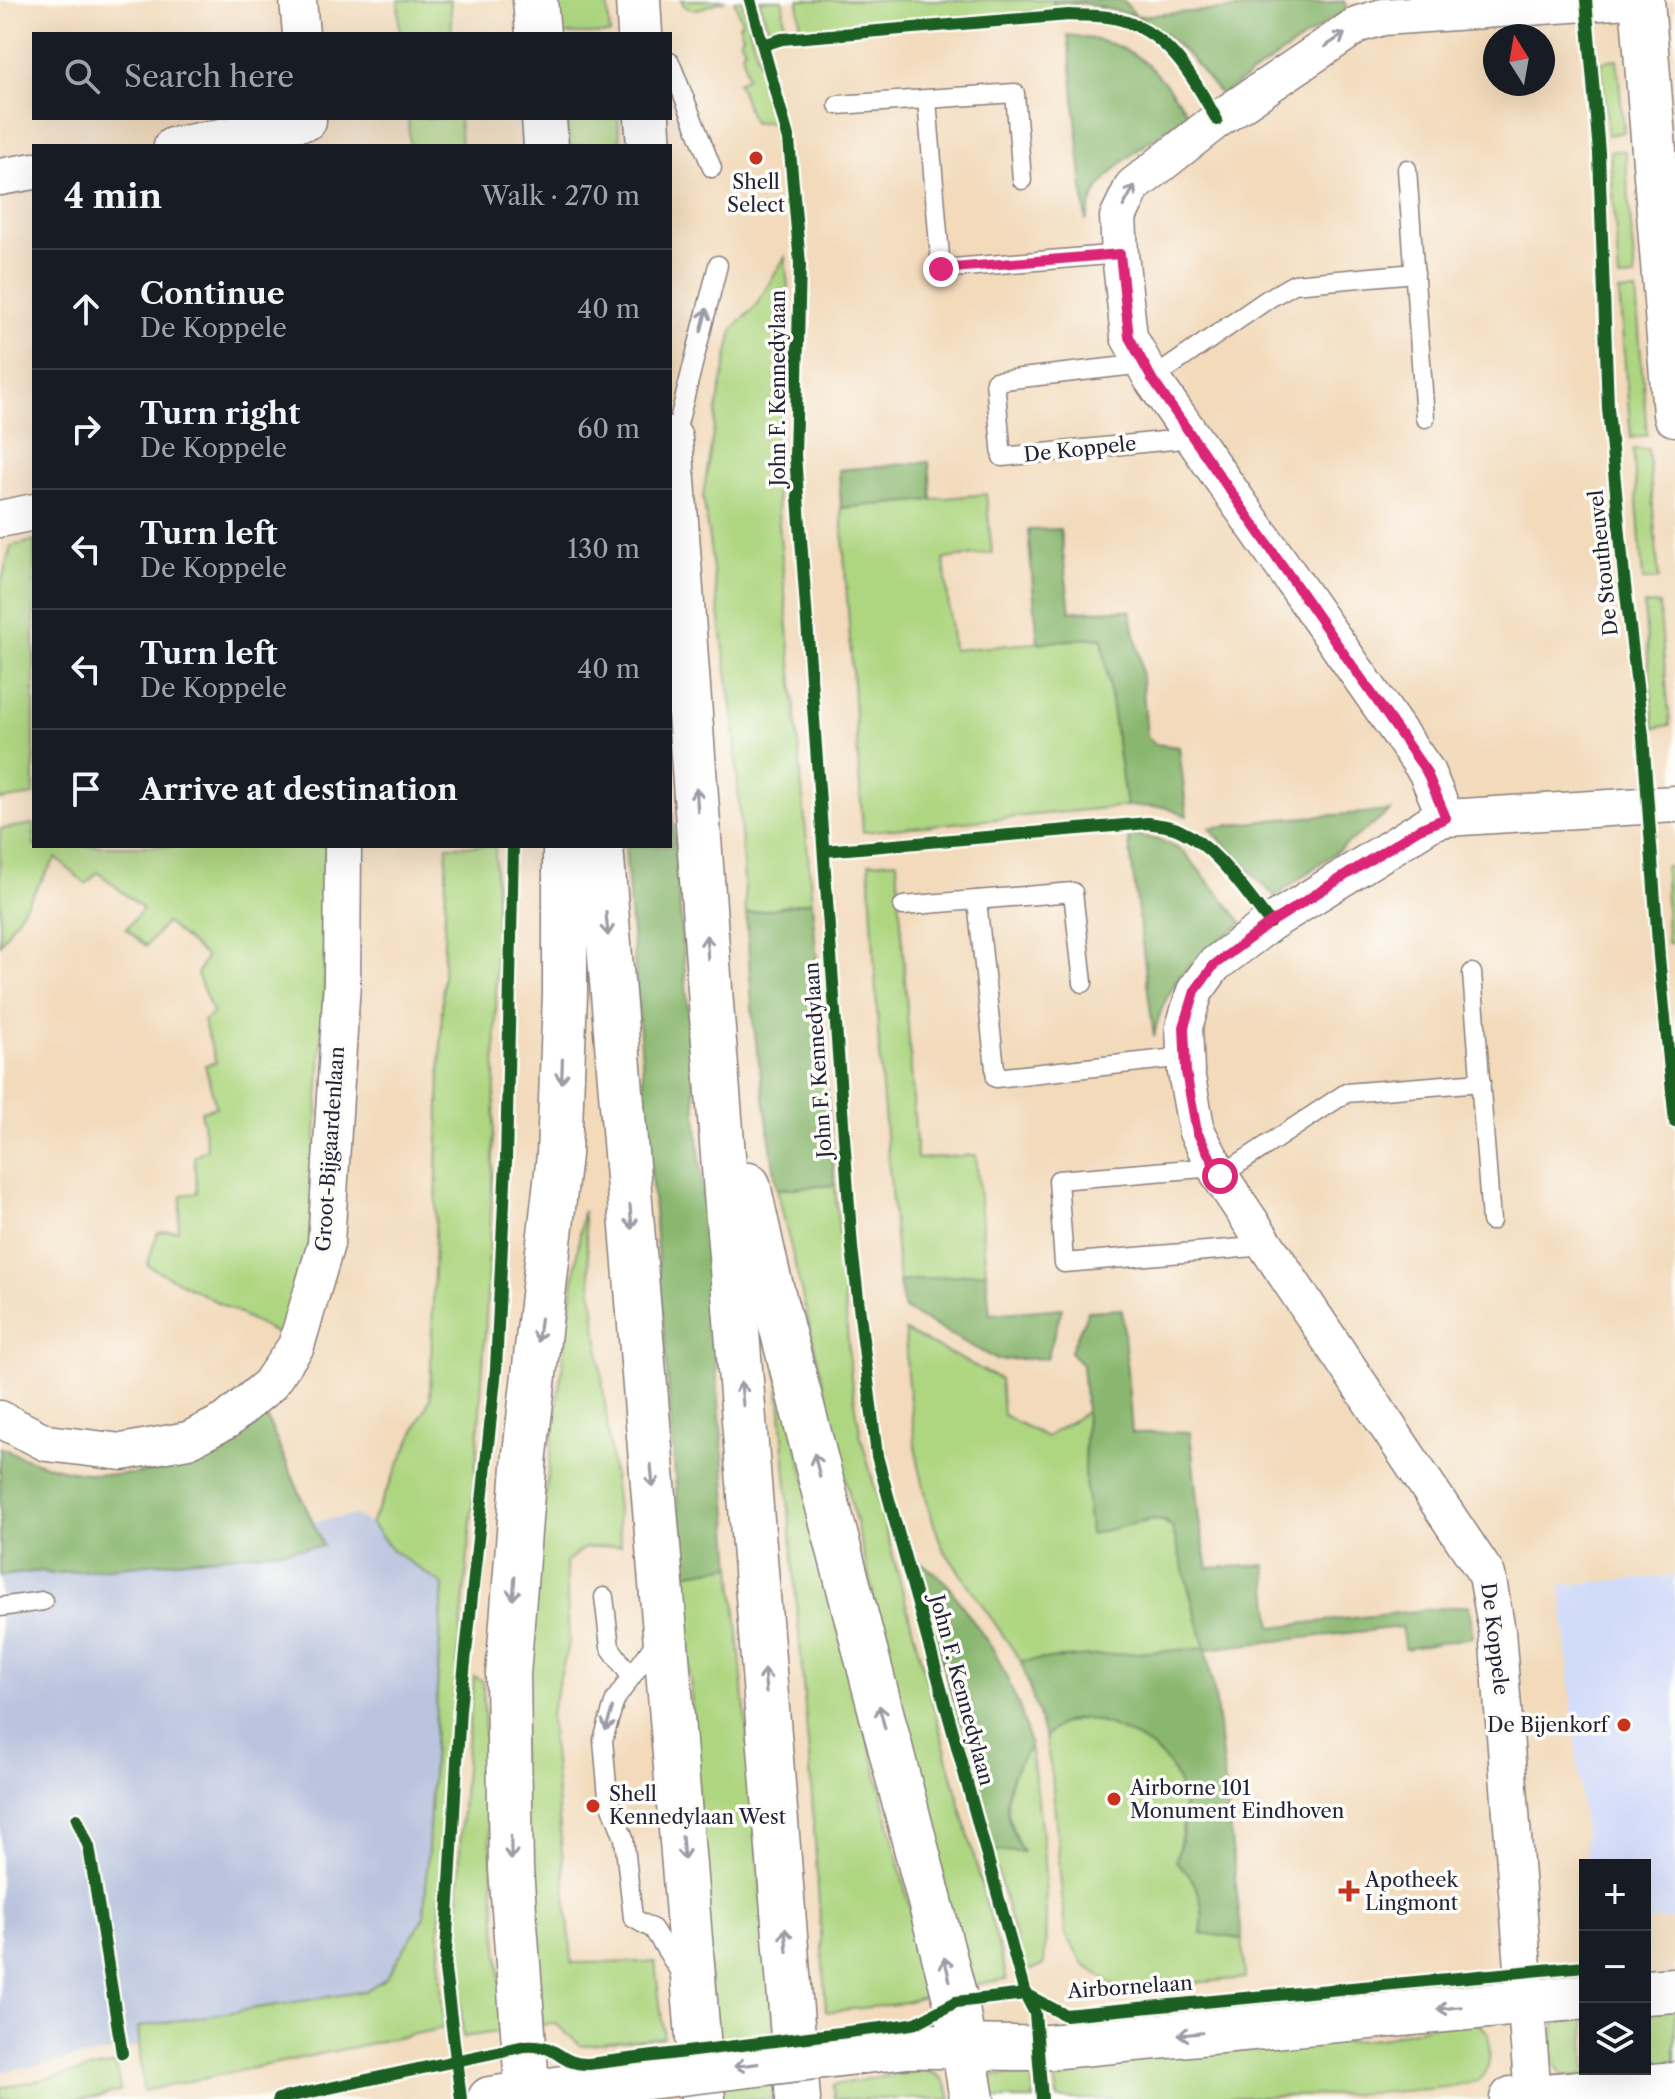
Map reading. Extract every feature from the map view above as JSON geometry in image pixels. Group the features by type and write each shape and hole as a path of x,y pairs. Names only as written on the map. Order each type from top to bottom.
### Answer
{"main road":[{"path":"535,0 538,32"},
{"path":"638,0 640,32"},
{"path":"1642,0 1675,414"},
{"path":"544,120 546,144"},
{"path":"647,120 649,144"},
{"path":"672,464 712,1017 798,2099"},
{"path":"565,848 565,993 559,1155 525,1454 508,1675 515,2096 590,2084 907,2046 1038,2048 1579,1997"},
{"path":"601,848 703,2099"},
{"path":"712,1017 767,1271 965,2045 972,2099"},
{"path":"1651,1992 1675,1990"},
{"path":"1523,2098 1675,2084"}],"street":[{"path":"298,0 301,32"},
{"path":"1446,818 1426,771 1193,438 1129,337 1118,217 1133,186 1217,120 1380,8 1628,0"},
{"path":"187,144 309,128"},
{"path":"0,177 32,171"},
{"path":"0,519 32,512"},
{"name":"De Koppele","path":"1523,2098 1527,2001 1497,1631 1487,1575 1218,1172 1197,1132 1185,1057 1184,1027 1195,991 1214,965 1270,923 1419,829 1446,818 1675,804"},
{"name":"Groot-Bijgaardenlaan","path":"0,1419 47,1443 122,1452 188,1440 226,1421 269,1385 296,1346 326,1244 342,982 343,848"}],"lane":[{"path":"645,0 658,32"},
{"path":"672,67 712,168"},
{"path":"838,105 1015,93 1022,180"},
{"path":"927,100 941,269 1120,254"},
{"path":"1407,169 1425,418"},
{"path":"672,446 718,265"},
{"name":"De Koppele","path":"1193,438 1002,457 995,381 1148,371 1294,284 1415,273"},
{"path":"903,906 1073,892 1083,983"},
{"path":"977,900 996,1078 1185,1057"},
{"path":"1472,973 1491,1221"},
{"path":"1266,1246 1064,1263 1058,1180 1218,1172 1346,1093 1481,1082"},
{"path":"604,1597 610,1647 631,1677"},
{"path":"0,1607 43,1601"},
{"path":"665,1630 615,1700 603,1740 608,1797 624,1838 633,1918 653,1929 676,1963 696,2005"}],"shaded area":[{"path":"355,1515 448,1569 425,1945 372,2004 0,2072 0,1569"},
{"name":"De Bijenkorf","path":"1675,1576 1675,1919 1651,1921 1651,1859 1586,1859 1561,1585"}],"green space":[{"path":"398,0 450,0 452,32 400,32"},
{"path":"557,0 607,0 610,32 560,32"},
{"path":"681,0 726,0 695,10 685,7"},
{"path":"734,0 742,0 775,121 753,123 738,82 747,77 742,51 745,49 740,38 743,36 739,24 742,22"},
{"path":"759,0 783,0 785,32 775,33 768,28"},
{"path":"798,0 1053,0 1055,10 801,31"},
{"path":"1053,0 1123,0 1136,16 1082,3 1055,10"},
{"path":"1344,1 1347,9 1221,95 1191,58 1166,35 1136,16"},
{"path":"1068,35 1110,44 1138,58 1162,80 1188,113 1137,150 1113,172 1094,197 1086,221"},
{"path":"1617,59 1624,132 1608,135 1601,61"},
{"path":"408,120 459,120 461,144 410,144"},
{"path":"567,120 618,120 620,144 570,144"},
{"path":"1610,151 1625,151 1635,278 1619,279"},
{"path":"785,257 788,287 776,490 812,901 746,914 734,722 703,496 733,329 755,307"},
{"path":"1636,291 1647,435 1631,438 1619,292"},
{"path":"1633,449 1648,449 1659,579 1643,580"},
{"path":"929,462 932,500 841,508 839,470"},
{"path":"986,494 992,553 944,559 953,650 1102,637 1126,806 863,832 841,508"},
{"path":"1060,529 1070,611 1130,610 1140,658 1147,736 1155,744 1179,747 1187,816 1164,807 1126,806 1102,637 1038,643 1028,530"},
{"path":"32,541 32,795 0,800 0,588 11,546"},
{"path":"1659,604 1670,725 1654,728 1644,605"},
{"path":"672,808 732,1566 683,1574 625,848 672,848"},
{"path":"1391,811 1275,897 1209,828 1279,819"},
{"path":"32,824 32,848 326,848 324,995 308,1280 283,1337 147,1265 158,1232 178,1230 182,1195 197,1193 194,1156 207,1149 201,1111 216,1107 205,1065 216,1062 203,1021 213,1014 197,974 206,957 166,923 146,946 126,929 143,909 98,872 86,884 56,858 0,944 0,829"},
{"path":"1128,834 1160,840 1184,852 1243,923 1185,970 1166,1000 1154,1037"},
{"path":"447,848 495,848 496,991 491,1209 476,1468 442,1862 440,1962 444,2028 143,2091 138,2027 365,1991 386,1978 424,1917 443,1585 392,1550 371,1523 430,1399"},
{"path":"897,861 917,1159 976,1155 986,1272 899,1282 880,1066 869,863"},
{"path":"1665,866 1675,866 1675,943 1667,943"},
{"path":"812,901 835,1185 777,1189 753,1021 746,914"},
{"path":"835,1185 851,1378 861,1437 1007,1979 966,1986 777,1189"},
{"path":"583,1210 621,1545 585,1548 566,1562 569,1642 550,1717 572,1963 655,1962 664,2037 581,2046 556,2024 542,2025 520,1767 528,1625"},
{"path":"986,1272 990,1314 1062,1308 1047,1358 997,1360 904,1309 899,1282"},
{"path":"1122,1309 1132,1433 1190,1432 1199,1520 1208,1568 1266,1565 1272,1627 1469,1605 1473,1637 1405,1649 1401,1627 1206,1649 1216,1703 1242,1939 1201,1933 1199,1893 1190,1876 1176,1861 1184,1827 1184,1801 1178,1781 1166,1761 1140,1740 1088,1719 1063,1723 1045,1737 1021,1661 1205,1648 1172,1527 1163,1520 1154,1519 1090,1534 1084,1470 1086,1412 1082,1364 1070,1352 1088,1311"},
{"path":"905,1331 1000,1379 1003,1415 1046,1437 1086,1412 1084,1470 1140,1523 1156,1520 1172,1527 1205,1649 1021,1661 942,1547 929,1510 916,1452"},
{"path":"777,1363 931,1995 897,2004 826,2012"},
{"path":"265,1414 323,1546 51,1574 42,1571 0,1576 0,1447 70,1471 119,1475 144,1473 202,1457"},
{"path":"914,1557 945,1581 996,1654 1021,1711 1030,1746 1009,1785 1007,1810 1023,1852 992,1851"},
{"path":"732,1566 780,2099 718,2099 683,1574"},
{"path":"474,1676 483,1681 486,1782 504,2031 463,2037 458,1901 465,1766"},
{"path":"1086,1718 1143,1741 1171,1767 1182,1799 1183,1818 1176,1860 1199,1893 1201,1933 1242,1939 1245,1978 1139,1988 1117,1987 1084,1965 1065,1935 1052,1776 1045,1737 1056,1725"},
{"path":"1030,1746 1044,1855 1046,1937 1044,1964 1024,1973 992,1851 1022,1852 1010,1822 1007,1797 1014,1773"},
{"path":"1675,2005 1675,2073 1651,2074 1651,2007"},
{"path":"1579,2013 1579,2075 1602,2075 1565,2076 1555,2065 1552,2052 1555,2023"},
{"path":"1474,2020 1489,2033 1489,2064 1480,2079 1455,2086 1409,2091 1058,2099 1052,2064 1379,2039 1443,2022"},
{"path":"116,2064 120,2091 86,2099 0,2099 0,2088"},
{"path":"924,2070 942,2080 951,2099 834,2099 833,2085"},
{"path":"1031,2073 1034,2099 993,2099 991,2076"}],"cycle path":[{"name":"John F. Kennedylaan","path":"750,0 789,140 800,264 795,455 852,1248 877,1456 1025,1994 1035,2013 1042,2099"},
{"name":"De Stoutheuvel","path":"1586,0 1599,153 1608,408 1643,736 1675,1122"},
{"path":"763,45 782,39 1069,15 1108,17 1149,32 1163,44 1187,71 1217,120"},
{"path":"824,851 1148,823 1164,825 1193,838 1218,858 1270,923"},
{"path":"461,2099 445,1970 460,1709 496,1369 506,1161 513,848"},
{"path":"77,1819 89,1847 122,2053"},
{"name":"Airbornelaan","path":"278,2099 525,2046 545,2048 570,2061 589,2064 905,2025 916,2023 956,2002 1025,1994 1065,2015 1579,1967"}],"place":[{"name":"Shell Select","path":"756,158"},
{"name":"De Bijenkorf","path":"1624,1725"},
{"name":"Airborne 101 Monument Eindhoven","path":"1114,1799"},
{"name":"Shell Kennedylaan West","path":"593,1806"},
{"name":"Apotheek Lingmont","path":"1349,1891"}],"route":[{"path":"941,269 1120,254 1129,337 1152,379 1426,771 1446,818 1419,829 1270,923 1214,965 1195,991 1184,1027 1186,1072 1197,1132 1220,1176"}]}
